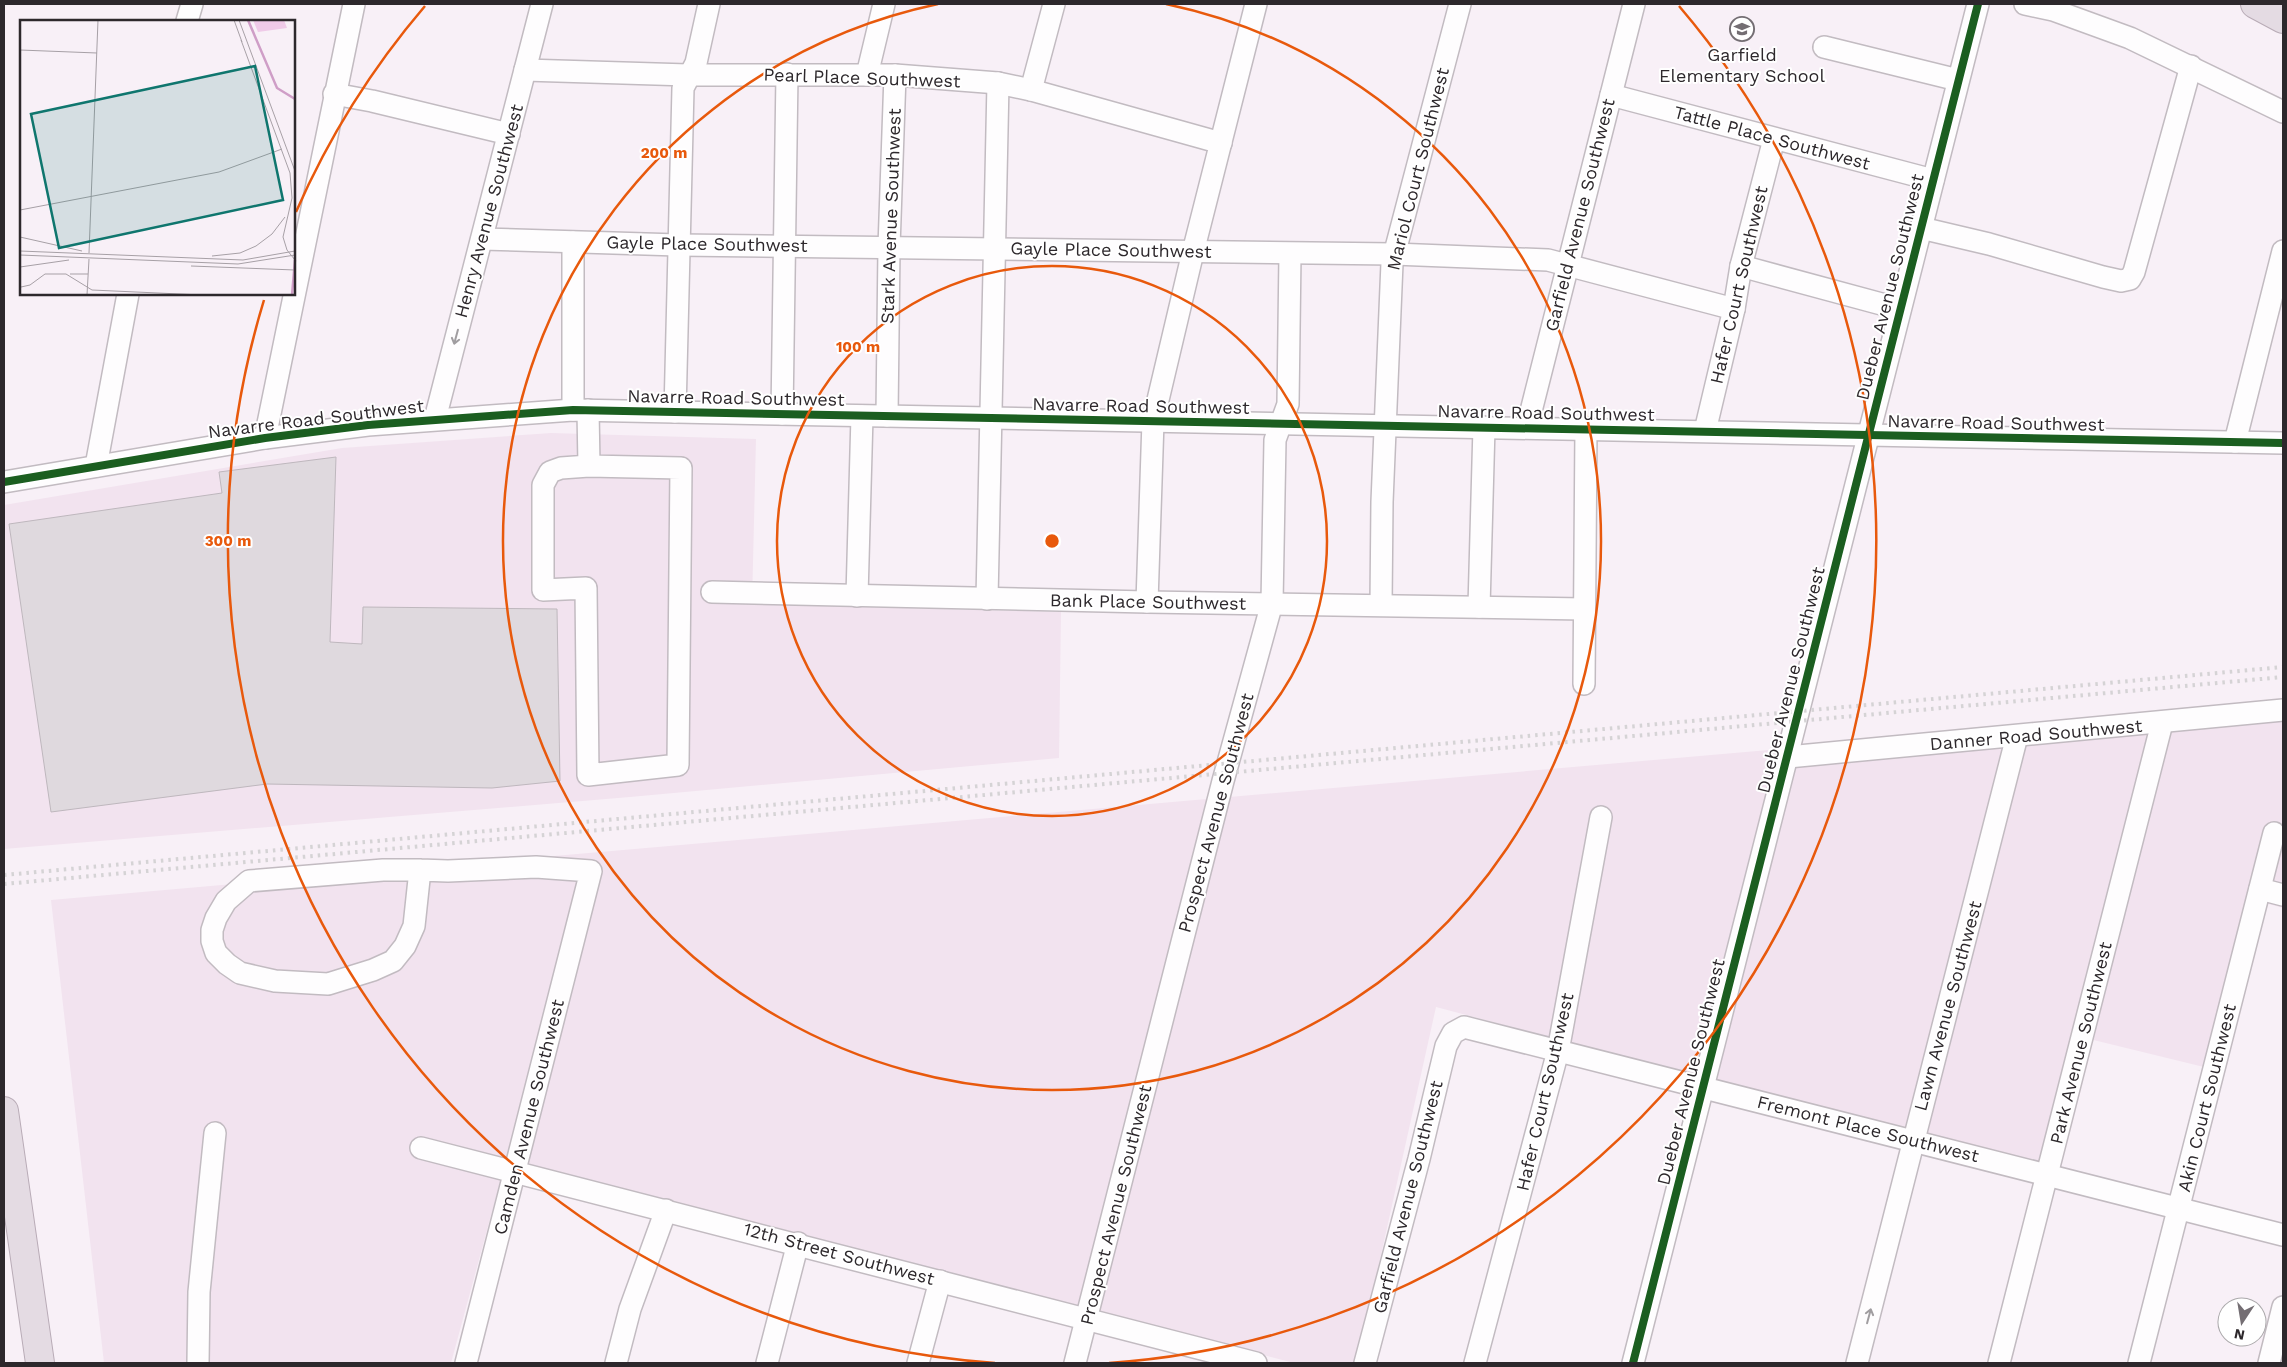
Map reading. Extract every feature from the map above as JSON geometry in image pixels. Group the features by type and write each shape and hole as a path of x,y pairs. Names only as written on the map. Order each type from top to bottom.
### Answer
{"highway":[{"path":"2255,4 2283,19"},
{"path":"4,1111 40,1363"},
{"path":"4,1204 28,1363"}],"street":[{"path":"187,20 192,4"},
{"path":"295,288 354,4"},
{"name":"Henry Avenue Southwest","path":"435,419 542,4"},
{"path":"675,412 683,88 688,75 696,63 709,4"},
{"path":"867,74 884,4"},
{"path":"1031,90 1054,4"},
{"path":"1147,602 1153,421 1193,252 1256,4"},
{"name":"Mariol Court Southwest","path":"1381,605 1385,425 1394,254 1460,4"},
{"name":"Garfield Avenue Southwest","path":"1527,427 1634,4"},
{"name":"Dueber Avenue Southwest","path":"1633,1363 1978,4"},
{"path":"2025,4 2091,23 2191,66 2283,112"},
{"path":"1824,47 1958,80"},
{"path":"1921,228 2103,276 2126,280 2134,272 2191,66"},
{"name":"Pearl Place Southwest","path":"525,70 688,75 867,74 998,83 1031,90 1221,143"},
{"path":"782,414 783,246 788,74"},
{"name":"Stark Avenue Southwest","path":"886,416 895,75"},
{"path":"987,599 998,83"},
{"path":"334,94 372,101 509,134"},
{"name":"Tattle Place Southwest","path":"1610,95 1933,180"},
{"name":"Hafer Court Southwest","path":"1704,431 1734,309 1741,266 1774,139"},
{"name":"Gayle Place Southwest","path":"482,239 783,246 1394,254 1548,260 1734,309"},
{"path":"573,242 580,410 589,466"},
{"path":"2236,442 2279,286 2283,251"},
{"name":"Prospect Avenue Southwest","path":"1075,1363 1220,791 1272,603 1275,440 1288,404 1290,254"},
{"path":"1741,266 1900,309"},
{"path":"96,466 128,295"},
{"path":"265,438 294,295"},
{"name":"Navarre Road Southwest","path":"4,482 265,438 435,419 580,410 1484,426 2283,443"},
{"path":"857,596 862,416"},
{"path":"1479,607 1484,426"},
{"path":"1584,684 1586,428"},
{"path":"589,466 681,468 678,765 588,775 586,588 543,590 543,485 550,472 561,468 589,466"},
{"name":"Bank Place Southwest","path":"712,592 987,599 1584,609"},
{"name":"Danner Road Southwest","path":"1788,757 2283,710"},
{"name":"Park Avenue Southwest","path":"1999,1363 2162,722"},
{"name":"Lawn Avenue Southwest","path":"1857,1363 2017,736"},
{"name":"Hafer Court Southwest","path":"1475,1363 1558,1051 1601,817"},
{"name":"Akin Court Southwest","path":"2140,1363 2274,833"},
{"name":"Camden Avenue Southwest","path":"420,870 536,867 592,871 466,1363"},
{"path":"383,870 420,870 414,926 405,946 393,961 373,970 328,984 275,981 240,973 216,953 212,941 212,930 216,918 226,901 245,882 383,870"},
{"path":"2260,889 2283,895"},
{"name":"Fremont Place Southwest","path":"1453,1033 1464,1027 1470,1027 1913,1142 2283,1235"},
{"name":"Garfield Avenue Southwest","path":"1365,1363 1419,1159 1446,1046 1453,1033"},
{"path":"198,1363 199,1292 215,1132"},
{"name":"12th Street Southwest","path":"420,1148 798,1243 1087,1318 1245,1362"},
{"path":"616,1363 630,1309 666,1210"},
{"path":"767,1363 798,1243"},
{"path":"918,1363 940,1281"},
{"path":"2269,1363 2283,1307"}],"shaded area":[{"path":"551,433 756,439 752,604 1061,612 1059,758 630,797 4,849 4,505 342,448"},
{"path":"2283,705 2283,908 2250,899 2208,1068 2073,1035 2042,1167 1436,1007 1357,1363 1294,1363 506,1160 451,1363 104,1363 51,900"}],"building":[{"path":"336,457 330,642 362,644 363,607 557,609 560,781 492,788 267,784 51,812 9,524 222,493 219,472"}],"railway":[{"path":"4,875 2283,667"},
{"path":"4,884 2283,677"}],"cycle path":[{"path":"1633,1363 1978,4"},
{"path":"4,482 265,438 368,425 573,410 2283,443"}],"place":[{"name":"Garfield Elementary School","path":"1742,29"}]}
